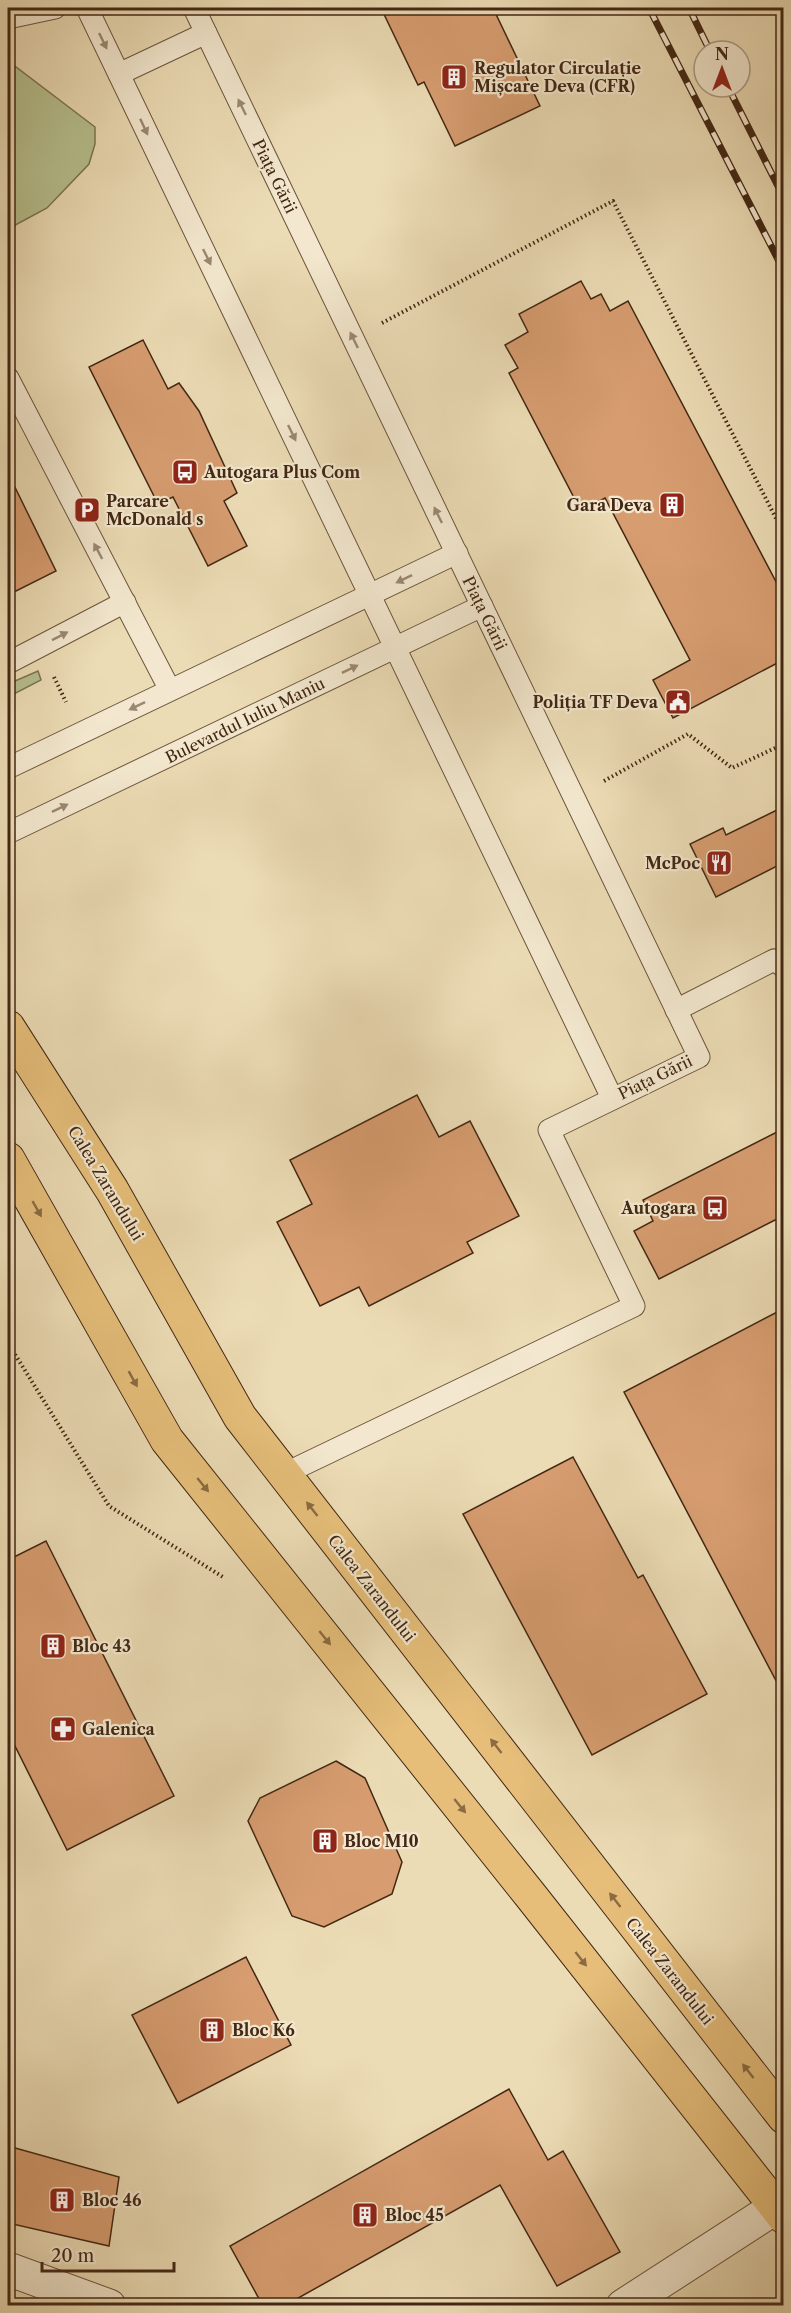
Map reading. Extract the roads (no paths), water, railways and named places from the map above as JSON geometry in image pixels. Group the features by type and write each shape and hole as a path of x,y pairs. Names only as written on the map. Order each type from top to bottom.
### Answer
{"main road":[{"name":"Calea Zarandului","path":"8,1027 112,1190 240,1417 783,2117"},
{"path":"8,1159 167,1440 781,2208"}],"street":[{"path":"622,2306 781,2208"},
{"path":"8,2269 109,2306"}],"lane":[{"path":"8,18 55,8"},
{"name":"Piața Gării","path":"87,8 612,1098 699,1057 194,8"},
{"path":"119,74 206,33"},
{"path":"8,378 170,690"},
{"path":"8,768 457,553"},
{"path":"8,663 125,602"},
{"name":"Bulevardul Iuliu Maniu","path":"8,833 482,606"},
{"path":"676,1010 774,960 783,967"},
{"path":"284,1474 634,1306 549,1130 612,1098"}],"railway":[{"path":"649,8 784,271"},
{"path":"689,8 704,39"},
{"path":"734,99 784,198"}],"place":[{"name":"Regulator Circulație Mișcare Deva (CFR)","path":"454,77"},
{"name":"Autogara Plus Com","path":"185,472"},
{"name":"Gara Deva","path":"672,505"},
{"name":"Parcare McDonald s","path":"87,510"},
{"name":"Poliția TF Deva","path":"678,702"},
{"name":"McPoc","path":"719,863"},
{"name":"Autogara","path":"715,1208"},
{"name":"Bloc 43","path":"53,1646"},
{"name":"Galenica","path":"63,1729"},
{"name":"Bloc M10","path":"325,1841"},
{"name":"Bloc K6","path":"212,2030"},
{"name":"Bloc 46","path":"62,2200"},
{"name":"Bloc 45","path":"365,2215"}]}
